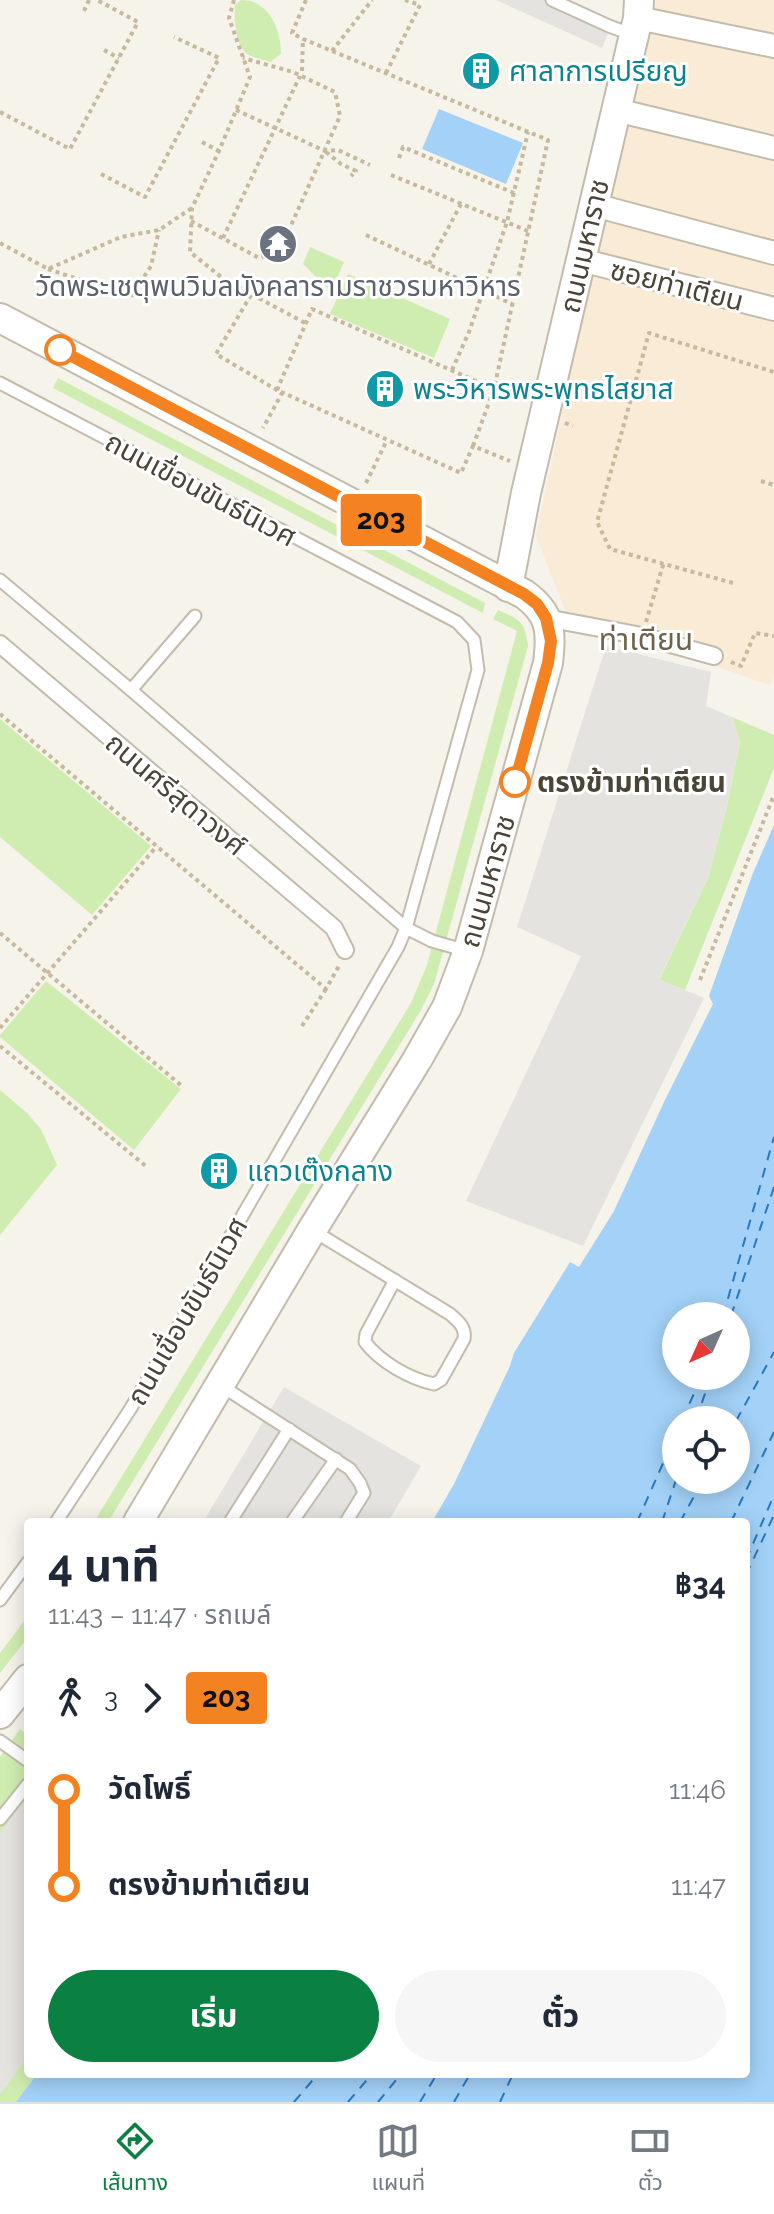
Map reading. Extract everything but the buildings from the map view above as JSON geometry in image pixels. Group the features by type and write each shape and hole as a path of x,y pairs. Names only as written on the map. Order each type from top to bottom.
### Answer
{"street":[{"path":"637,18 774,46"},
{"name":"ถนนมหาราช","path":"508,587 526,493 637,18"},
{"path":"616,110 774,148"},
{"path":"594,205 774,253"},
{"name":"ซอยท่าเตียน","path":"581,260 774,309"},
{"path":"0,318 508,587 537,604 546,618 642,636 714,656"},
{"name":"ถนนมหาราช","path":"140,1518 312,1230 433,1035 447,1007 468,951 548,663 551,641 546,618"},
{"name":"ถนนศรีสุดาวงศ์","path":"0,644 334,928 345,950"},
{"path":"0,1714 24,1684"}],"lane":[{"path":"552,0 617,30 637,18"},
{"name":"ถนนเขื่อนขันธ์นิเวศ","path":"0,383 457,622 474,640 478,670 406,928 398,947 131,1408 59,1518"},
{"path":"0,580 406,928 432,941 468,951"},
{"path":"131,690 195,616"},
{"path":"312,1230 395,1280 450,1314 462,1326 464,1339 441,1380 434,1384 398,1369 365,1342 366,1334 395,1280"},
{"path":"219,1385 350,1469 364,1493 348,1518"},
{"path":"233,1518 289,1429"},
{"path":"295,1518 336,1459"},
{"path":"0,1600 24,1567"},
{"path":"0,1741 24,1758"},
{"path":"0,1819 24,1789"}],"path":[{"path":"84,11 89,0"},
{"path":"0,112 70,149 138,22 97,0"},
{"path":"234,0 229,18 250,77 192,208 190,252 225,280 307,324"},
{"path":"252,294 216,354 279,391 461,473 494,389 548,140 292,33 306,0"},
{"path":"332,51 372,0"},
{"path":"386,73 420,5 405,0"},
{"path":"101,174 145,197 174,144 219,58 174,37"},
{"path":"223,238 304,75 303,39"},
{"path":"104,50 119,58"},
{"path":"191,221 259,258 280,250 340,116 335,92 304,75 243,58"},
{"path":"102,89 111,93"},
{"path":"236,110 325,151 356,171 351,176"},
{"path":"452,370 469,332 507,222 528,132"},
{"path":"202,142 219,151"},
{"path":"399,158 403,147 514,193"},
{"path":"325,151 338,150 370,165"},
{"path":"391,175 528,231"},
{"path":"429,264 461,204"},
{"path":"48,269 121,237 159,230 192,208"},
{"path":"0,243 48,269 131,297 151,266 159,230"},
{"path":"366,235 512,304"},
{"path":"227,249 230,242"},
{"path":"263,428 312,309 494,389"},
{"path":"733,583 610,549 597,522 649,333 774,372"},
{"path":"565,423 573,426"},
{"path":"366,483 387,440"},
{"path":"621,440 628,442"},
{"path":"473,446 512,461"},
{"path":"761,481 774,485"},
{"path":"649,610 664,562"},
{"path":"714,656 741,666 755,633 774,636"},
{"path":"0,714 326,989"},
{"path":"700,980 774,795"},
{"path":"0,1028 157,846"},
{"path":"0,933 183,1087"},
{"path":"302,1026 337,972 345,950"},
{"path":"0,1046 147,1167"}],"shaded area":[{"path":"496,0 549,0 610,28 602,48"},
{"path":"656,0 774,0 774,674 770,685 567,615 536,536 598,244"},
{"path":"606,646 711,672 706,706 732,717 740,742 708,878 659,979 704,998 583,1246 466,1201 581,956 517,927"},
{"path":"284,1387 421,1466 390,1518 205,1518"},
{"path":"24,1801 24,2062 0,2095 0,1832"}],"green space":[{"path":"241,0 251,1 266,10 276,26 281,54 270,62 249,55 241,47 235,5"},
{"path":"310,247 344,262 331,292 303,264"},
{"path":"348,274 450,319 434,358 330,314"},
{"path":"58,378 485,603 483,613 53,388"},
{"path":"498,610 520,622 528,646 434,984 110,1518 96,1518 411,1003 427,965 517,631 493,619"},
{"path":"732,717 774,735 774,768 685,990 659,980 708,878 740,742"},
{"path":"0,719 151,846 92,915 0,837"},
{"path":"46,981 181,1089 134,1150 0,1037"},
{"path":"0,1090 41,1129 57,1165 0,1235"},
{"path":"24,1621 24,1642 0,1673 0,1653"},
{"path":"20,1729 24,1732 24,2078 34,2078 16,2102 0,2102 0,1757"}],"water":[{"path":"439,109 523,143 506,184 422,149"},
{"path":"774,825 774,2102 16,2102 34,2078 750,2078 750,1518 434,1518 454,1484 514,1353 570,1262 579,1267 614,1211 713,1004 709,996 753,873"}],"ferry route":[{"path":"727,1302 774,1137"},
{"path":"736,1302 774,1187"},
{"path":"744,1406 774,1352"},
{"path":"688,1406 696,1390"},
{"path":"701,1406 706,1390"},
{"path":"733,1518 774,1432"},
{"path":"639,1518 662,1466"},
{"path":"663,1518 671,1494"},
{"path":"682,1518 695,1494"},
{"path":"750,1551 774,1495"},
{"path":"750,1566 774,1515"},
{"path":"294,2102 315,2078"},
{"path":"348,2102 369,2078"},
{"path":"378,2102 398,2078"},
{"path":"420,2102 435,2078"},
{"path":"454,2102 468,2078"},
{"path":"500,2102 511,2078"}],"bus line":[{"name":"203","path":"60,350 524,594 537,604 546,618 551,641 548,663 515,782"}],"place":[{"name":"ศาลาการเปรียญ","path":"481,71"},
{"name":"วัดพระเชตุพนวิมลมังคลารามราชวรมหาวิหาร","path":"278,244"},
{"name":"พระวิหารพระพุทธไสยาส","path":"385,389"},
{"name":"ตรงข้ามท่าเตียน","path":"515,782"},
{"name":"แถวเต๊งกลาง","path":"219,1171"}],"district":[{"name":"ท่าเตียน","path":"646,640"}]}
